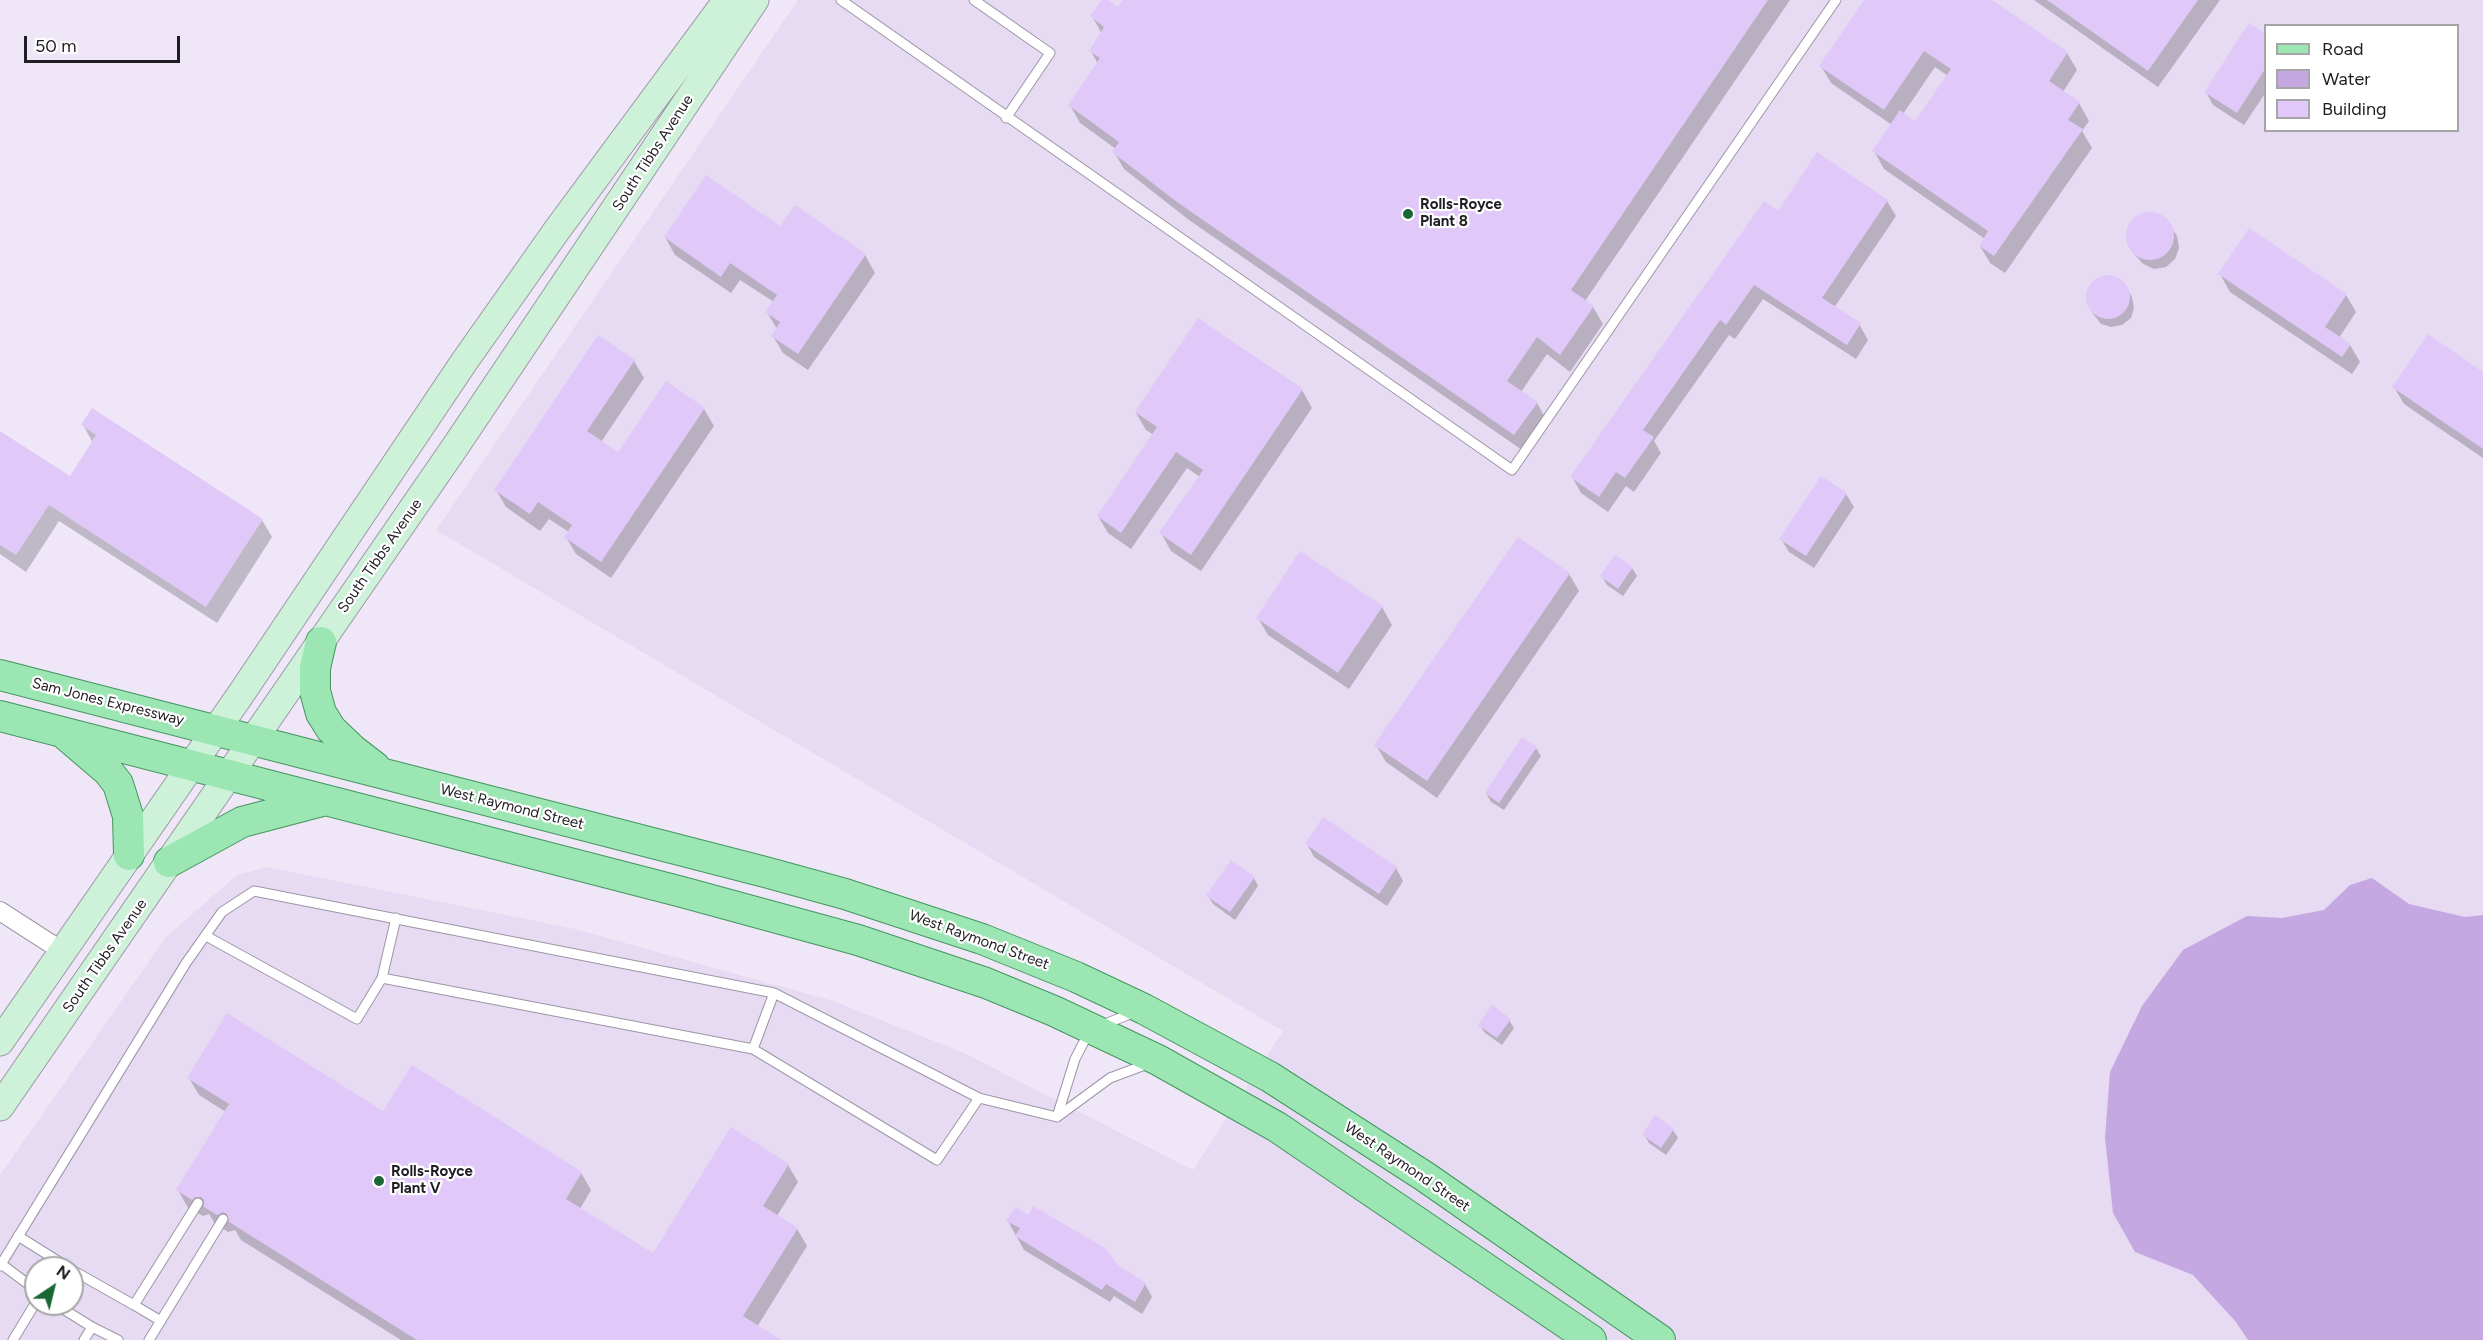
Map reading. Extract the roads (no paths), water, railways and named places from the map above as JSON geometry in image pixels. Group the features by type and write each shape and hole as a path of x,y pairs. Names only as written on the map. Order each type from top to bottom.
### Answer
{"main road":[{"name":"South Tibbs Avenue","path":"0,1042 216,730 484,334 557,230 727,0"},
{"name":"South Tibbs Avenue","path":"0,1107 588,253 755,0"},
{"path":"321,642 315,668 315,691 321,713 331,729 384,774"},
{"name":"Sam Jones Expressway","path":"0,675 216,730"},
{"path":"0,716 858,940 986,983 1054,1011 1158,1060 1277,1126 1591,1340"},
{"name":"West Raymond Street","path":"216,730 845,894 982,939 1076,977 1144,1009 1270,1077 1424,1176 1660,1340"},
{"path":"63,732 108,771 118,784 128,816 129,855"},
{"path":"169,862 242,822 293,807 328,800"}],"street":[{"path":"0,911 62,951"}],"lane":[{"path":"841,0 1006,118 1512,470 1836,0"},
{"path":"974,0 1050,53 1006,118"},
{"path":"24,1281 0,1264 186,963 222,912 254,891 774,993 979,1098 1057,1117"},
{"path":"206,936 357,1019 382,978 396,918"},
{"path":"382,978 753,1049 938,1160 979,1098"},
{"path":"753,1049 774,993"},
{"path":"1057,1117 1075,1059 1090,1029 1144,1009"},
{"path":"1057,1117 1110,1078 1158,1060"},
{"path":"134,1305 198,1203"},
{"path":"149,1340 223,1219"},
{"path":"18,1236 50,1256"},
{"path":"84,1277 161,1321"},
{"path":"13,1340 28,1316"},
{"path":"74,1316 92,1328 118,1340"},
{"path":"84,1340 92,1328"}],"water":[{"path":"2372,878 2409,904 2465,917 2483,915 2483,1340 2248,1340 2236,1322 2193,1275 2135,1252 2113,1213 2105,1138 2110,1072 2142,1006 2183,950 2247,916 2282,918 2324,910 2350,885"}],"place":[{"name":"Rolls-Royce Plant 8","path":"1408,214"},
{"name":"Rolls-Royce Plant V","path":"379,1181"}]}
